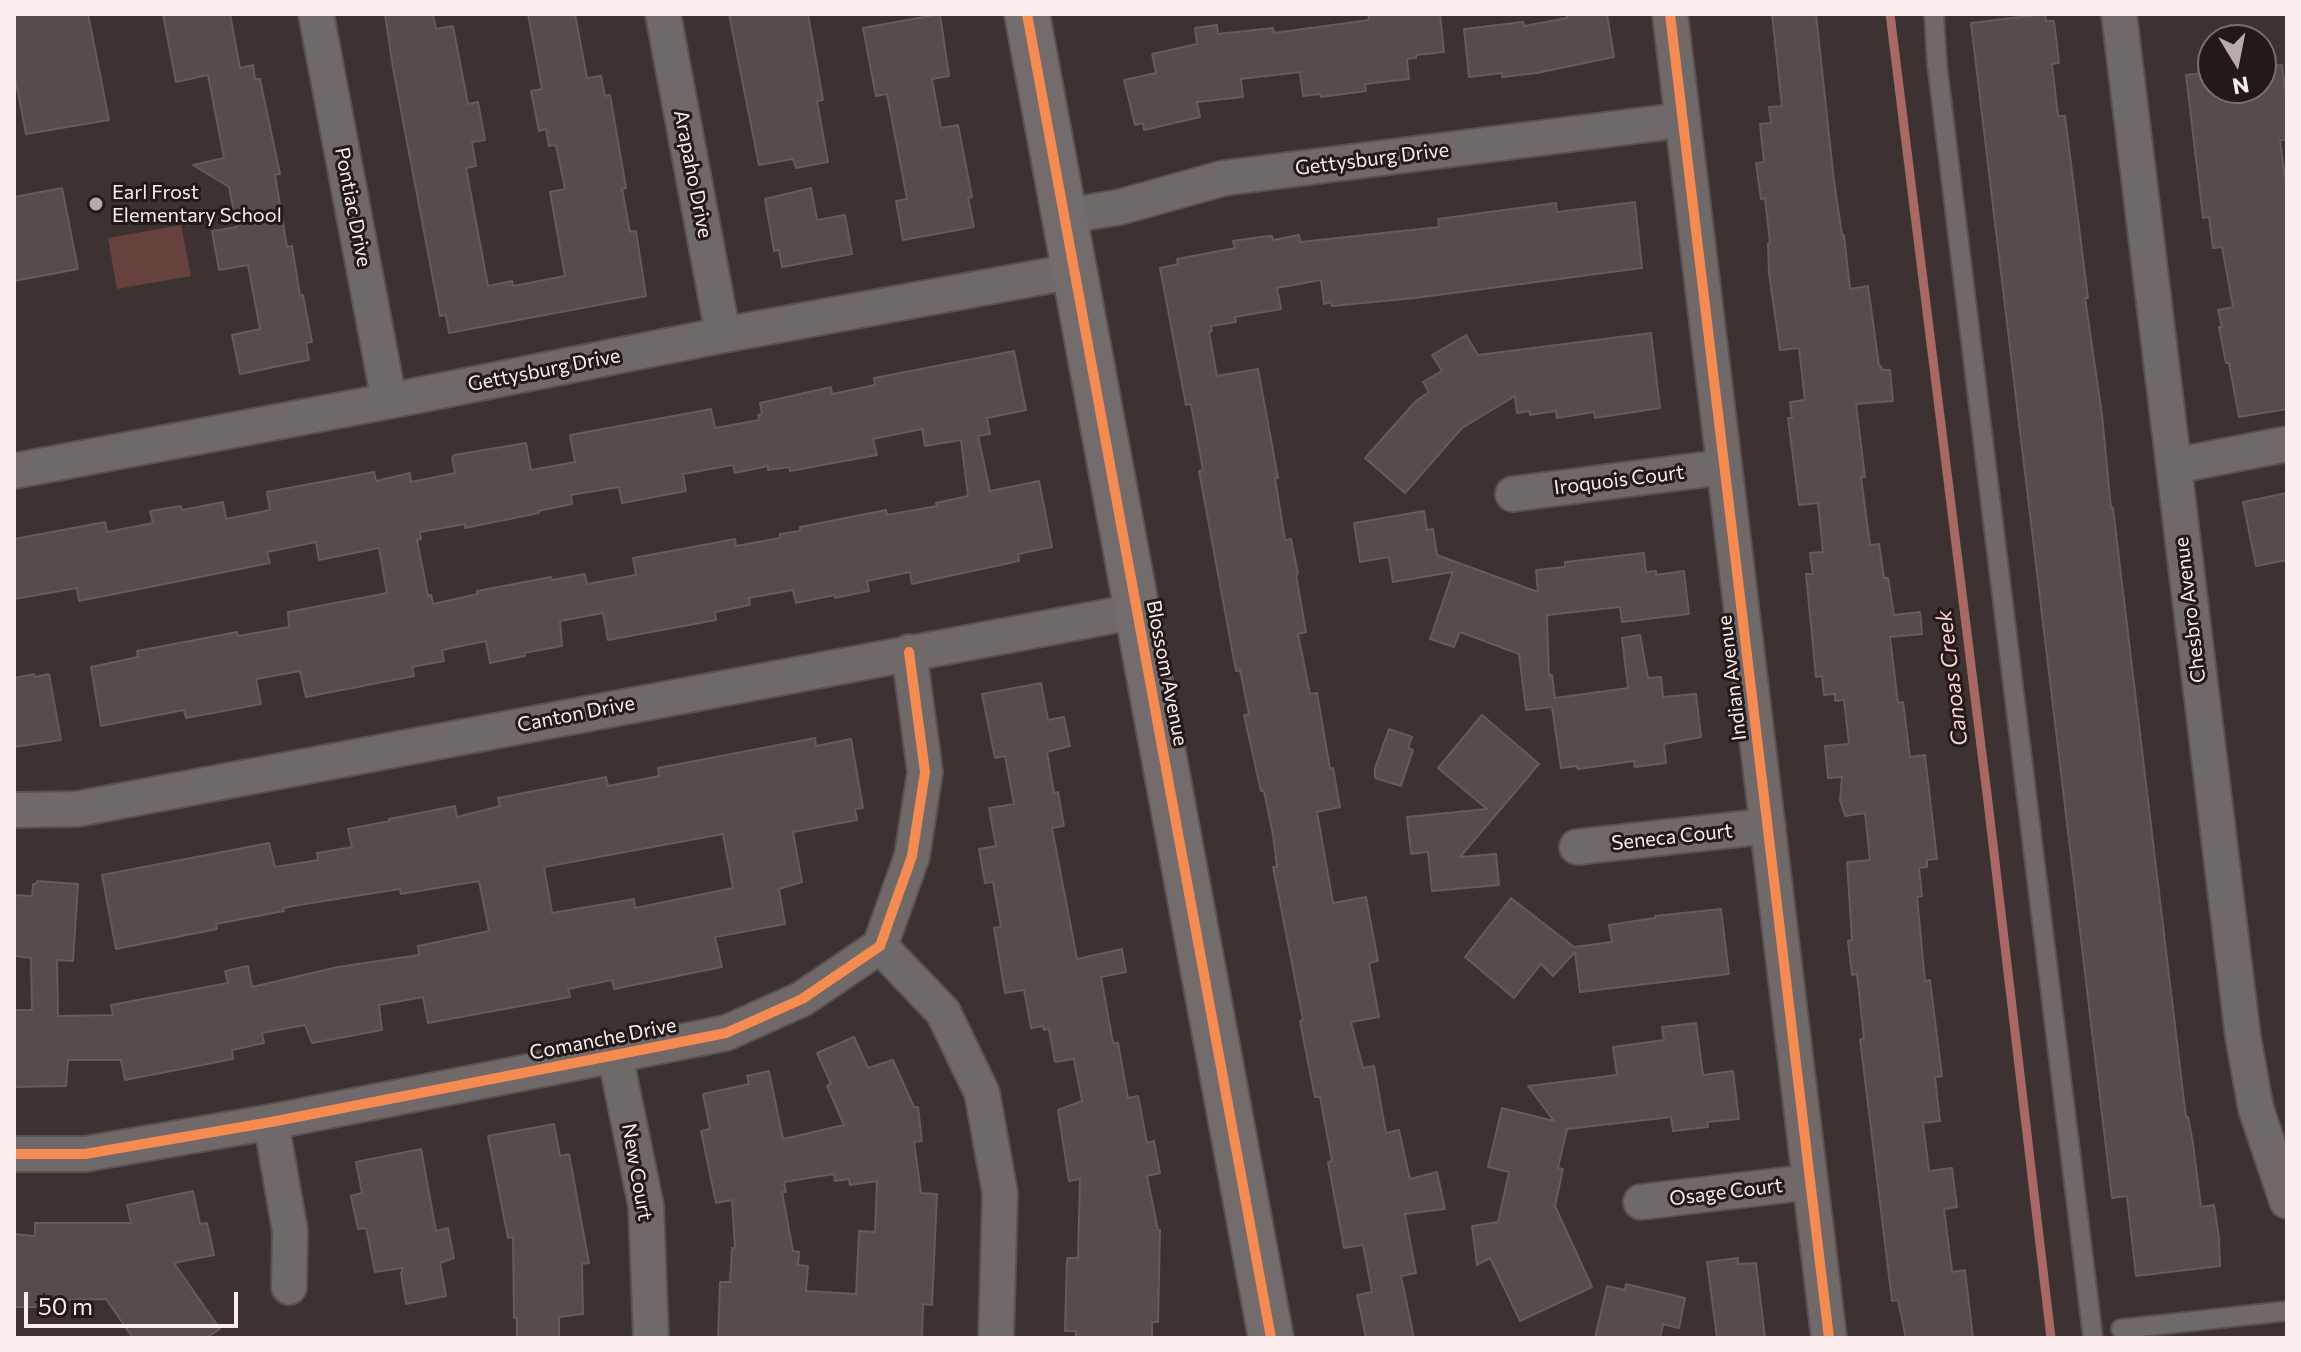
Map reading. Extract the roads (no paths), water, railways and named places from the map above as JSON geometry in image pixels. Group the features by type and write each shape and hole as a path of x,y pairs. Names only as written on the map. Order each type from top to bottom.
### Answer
{"street":[{"name":"Pontiac Drive","path":"316,14 389,401"},
{"name":"Arapaho Drive","path":"663,14 723,335"},
{"name":"Blossom Avenue","path":"1027,14 1271,1338"},
{"name":"Indian Avenue","path":"1670,14 1829,1338"},
{"name":"Chesbro Avenue","path":"2121,14 2243,1037 2256,1109 2287,1201"},
{"name":"Gettysburg Drive","path":"1066,216 1120,207 1224,178 1683,120"},
{"name":"Gettysburg Drive","path":"14,471 1075,271"},
{"path":"2174,466 2287,444"},
{"name":"Iroquois Court","path":"1513,494 1724,467"},
{"name":"Canton Drive","path":"14,810 77,809 1138,611"},
{"path":"909,652 925,772 912,856 880,946 943,1012 982,1093 1000,1193 996,1338"},
{"name":"Seneca Court","path":"1577,847 1768,826"},
{"name":"Comanche Drive","path":"14,1154 85,1154 271,1122 726,1033 802,999 880,946"},
{"name":"New Court","path":"615,1055 646,1206 651,1338"},
{"path":"271,1122 290,1231 289,1287"},
{"name":"Osage Court","path":"1641,1202 1810,1182"}],"lane":[{"path":"1934,14 1937,64 2093,1338"},
{"path":"2121,1329 2287,1311"}],"waterway":[{"name":"Canoas Creek","path":"1890,14 2051,1338"}],"place":[{"name":"Earl Frost Elementary School","path":"96,204"}]}
